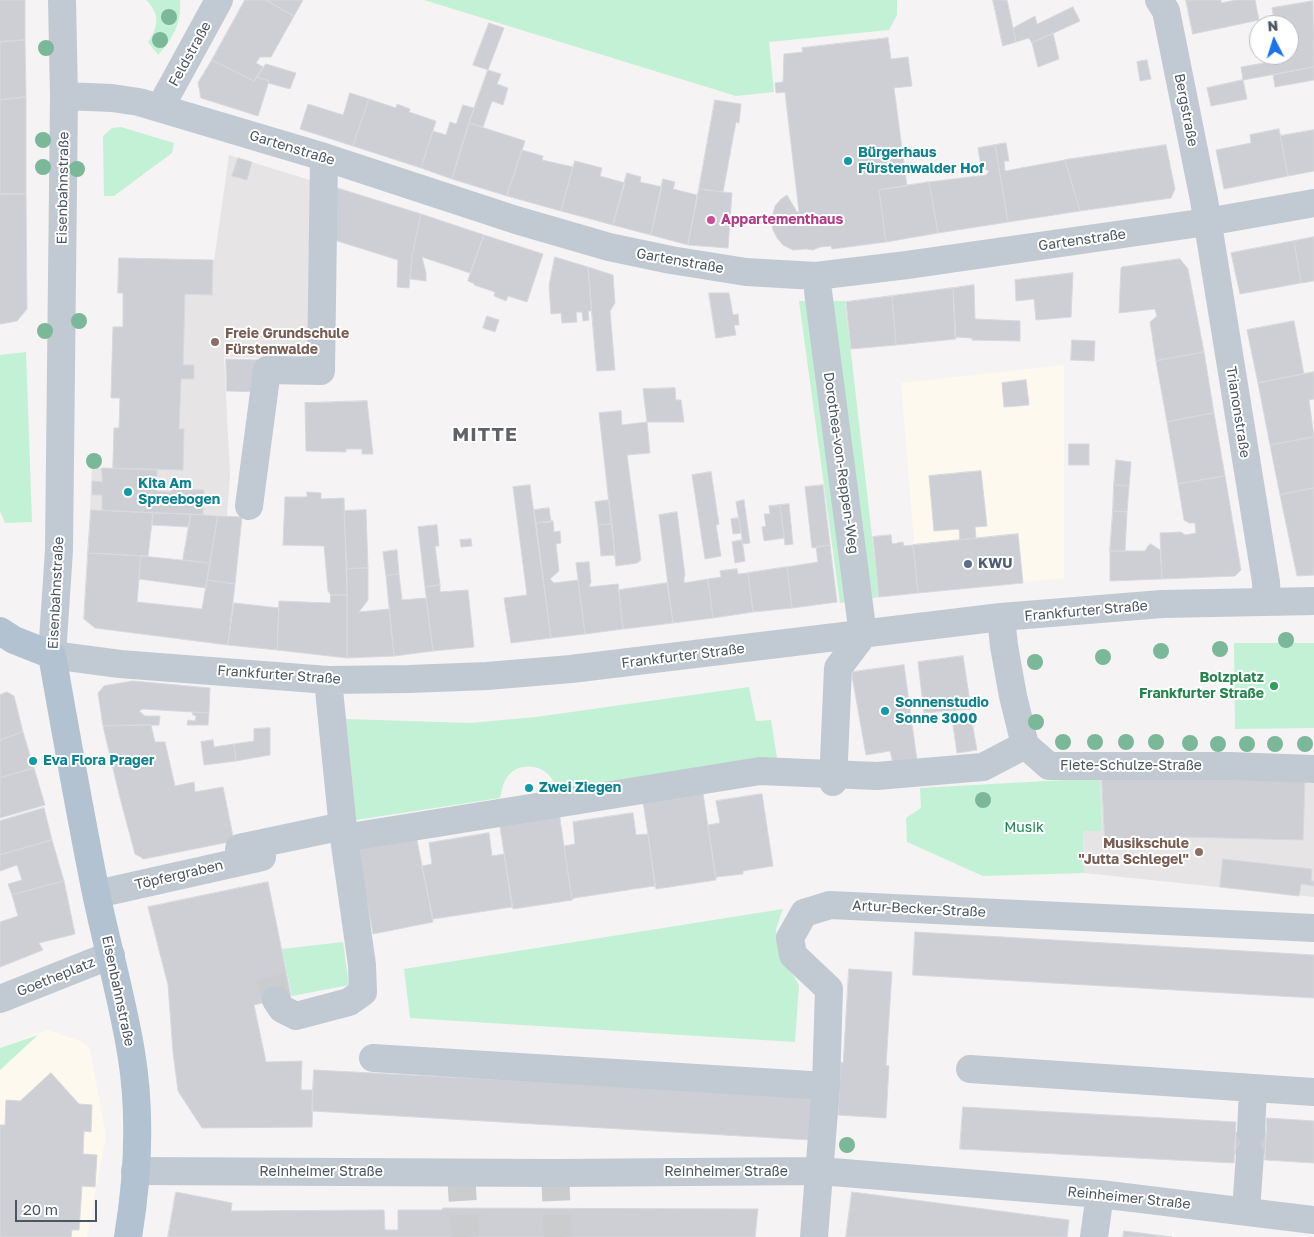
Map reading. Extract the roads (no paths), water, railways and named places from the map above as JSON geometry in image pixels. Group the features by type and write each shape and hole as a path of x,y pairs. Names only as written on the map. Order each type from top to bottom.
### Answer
{"main road":[{"path":"0,631 14,640 52,654"},
{"name":"Eisenbahnstraße","path":"52,654 97,894 131,1053 137,1122 135,1171 128,1237"}],"street":[{"name":"Eisenbahnstraße","path":"52,654 59,550 64,96 62,0"},
{"name":"Feldstraße","path":"160,108 219,0"},
{"name":"Bergstraße","path":"1158,0 1166,11 1207,222"},
{"name":"Gartenstraße","path":"64,96 112,98 138,102 324,158 609,248 746,272 816,276 907,265 1207,222 1314,202"},
{"path":"249,506 267,370 321,371 324,158"},
{"name":"Trianonstraße","path":"1207,222 1266,582 1267,602"},
{"name":"Dorothea-von-Reppen-Weg","path":"818,291 864,635"},
{"name":"Frankfurter Straße","path":"52,654 104,662 328,680 458,677 571,669 1001,618 1162,604 1314,601"},
{"path":"344,832 760,771 833,778 983,767 1025,745 1010,680 1001,618"},
{"path":"833,778 838,668 864,635"},
{"path":"276,1000 282,1009 296,1016 349,1002 363,992 362,966 344,832 328,680"},
{"name":"Fiete-Schulze-Straße","path":"1025,745 1049,766 1229,766 1314,769"},
{"name":"Töpfergraben","path":"97,894 252,859 239,848 344,832"},
{"name":"Artur-Becker-Straße","path":"814,1237 826,1086 829,988 793,955 790,938 804,913 830,905 1314,928"},
{"name":"Goetheplatz","path":"0,999 111,955"},
{"path":"373,1058 826,1086"},
{"path":"970,1069 1314,1092"},
{"path":"1246,1211 1253,1088"},
{"name":"Reinheimer Straße","path":"135,1171 555,1174 820,1171 1100,1194 1314,1220"},
{"path":"1094,1237 1100,1194"}],"tunnel":[{"path":"270,977 276,1000"},
{"path":"461,1173 465,1237"},
{"path":"555,1173 558,1237"}],"place":[{"name":"Bürgerhaus Fürstenwalder Hof","path":"848,161"},
{"name":"Appartementhaus","path":"711,220"},
{"name":"Freie Grundschule Fürstenwalde","path":"215,342"},
{"name":"Kita Am Spreebogen","path":"128,492"},
{"name":"KWU","path":"968,564"},
{"name":"Bolzplatz Frankfurter Straße","path":"1274,686"},
{"name":"Sonnenstudio Sonne 3000","path":"885,711"},
{"name":"Eva Flora Prager","path":"33,761"},
{"name":"Zwei Ziegen","path":"529,788"},
{"name":"Musikschule \"Jutta Schlegel\"","path":"1199,852"}],"district":[{"name":"MITTE","path":"485,435"}],"park label":[{"name":"Musik","path":"1024,828"}]}
